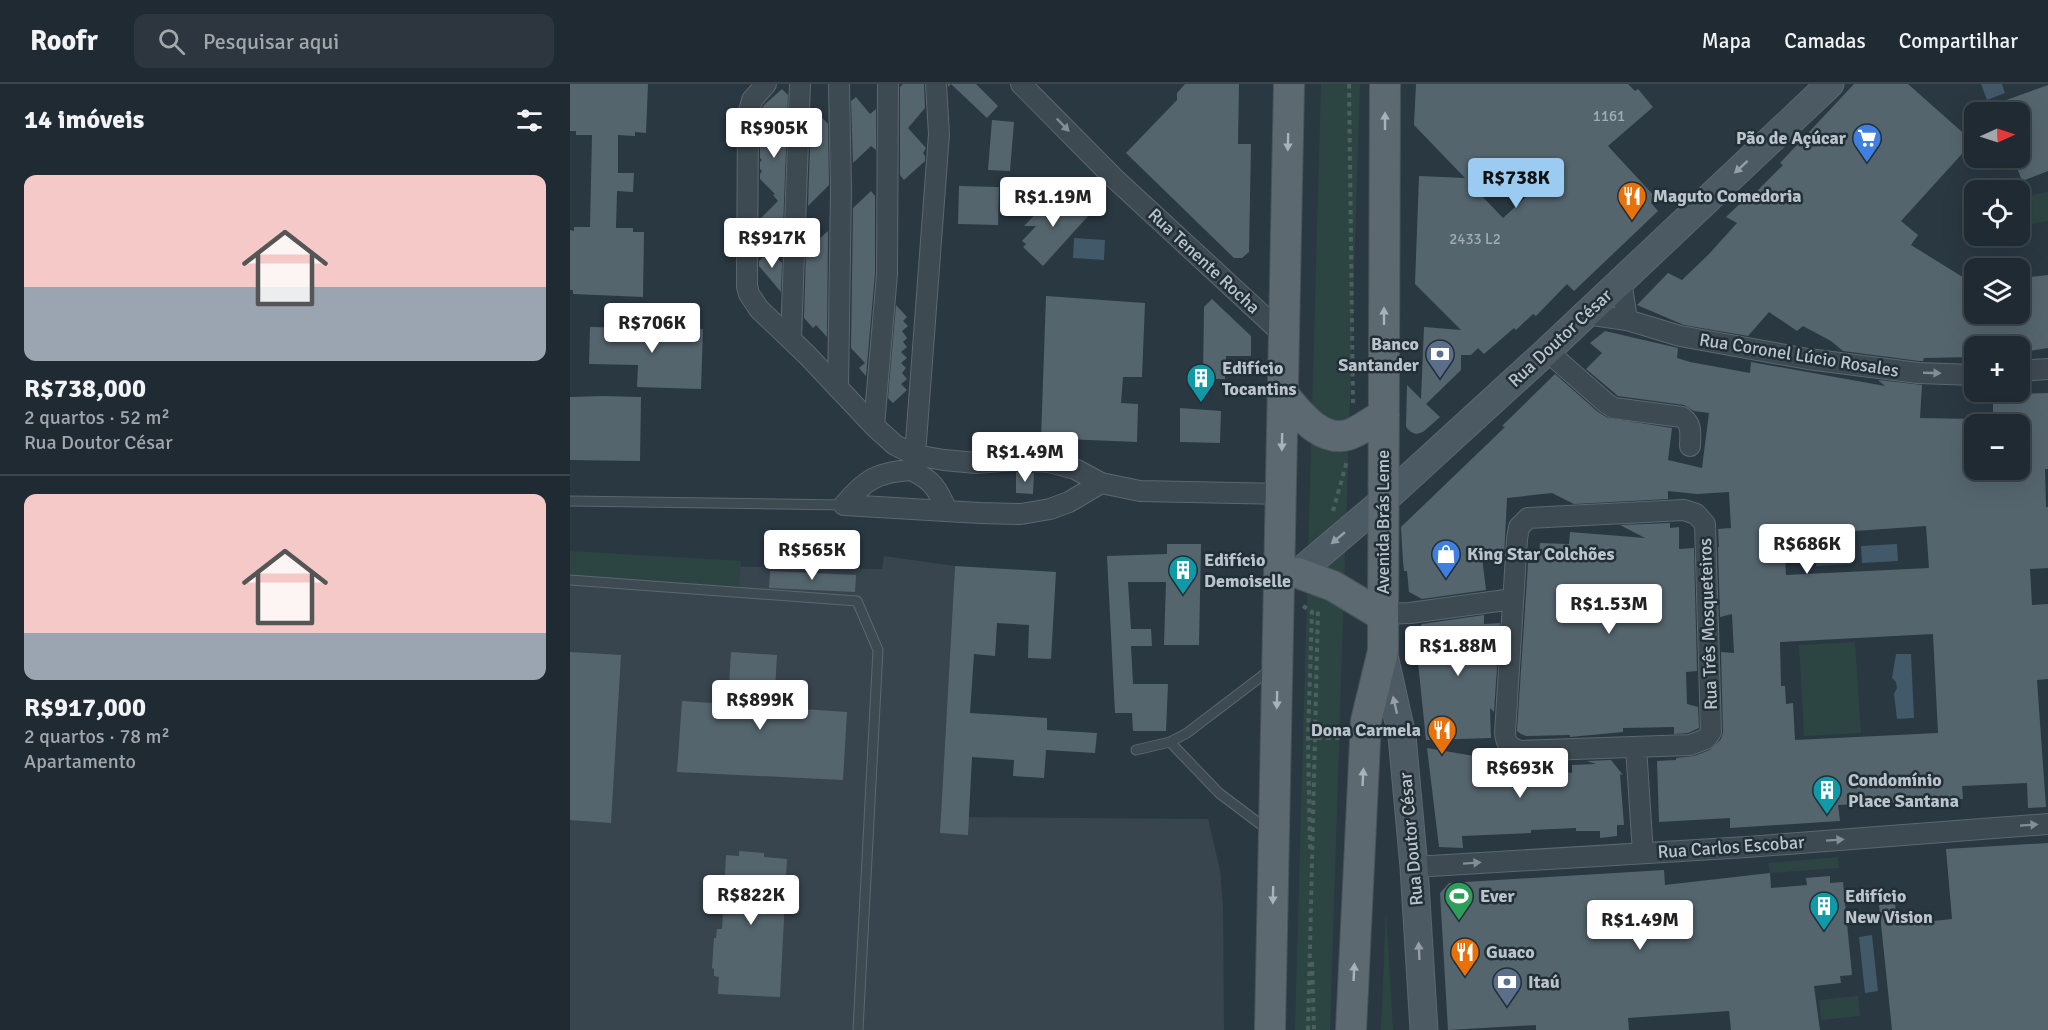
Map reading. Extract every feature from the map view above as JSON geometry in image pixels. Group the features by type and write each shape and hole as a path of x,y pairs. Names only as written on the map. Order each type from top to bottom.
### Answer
{"main road":[{"path":"1270,1030 1278,664 1291,573 1281,494 1289,84"},
{"name":"Avenida Brás Leme","path":"1352,1030 1366,721 1383,651 1385,84"},
{"path":"1283,394 1303,419 1315,428 1337,435 1353,433 1384,415"},
{"path":"1291,573 1333,586 1383,615"}],"street":[{"path":"766,84 752,100 748,115 747,286 753,302 873,426 913,462 938,491 947,511"},
{"path":"791,339 800,84"},
{"path":"838,388 841,189 839,84"},
{"path":"873,426 887,274 888,84"},
{"path":"913,462 939,134 936,84"},
{"name":"Rua Tenente Rocha","path":"1022,84 1114,178 1284,335"},
{"name":"Rua Doutor César","path":"1291,573 1383,501 1547,351 1830,84"},
{"path":"1621,280 1627,320"},
{"name":"Rua Coronel Lúcio Rosales","path":"1586,314 1627,320 1680,336 1808,358 1907,372 1964,375"},
{"path":"1547,351 1614,408 1682,417 1688,421 1690,427 1690,446"},
{"path":"2030,371 2048,369"},
{"path":"844,505 870,480 913,462 944,460 976,463 1014,460 1049,462 1075,470 1101,483 1140,491 1281,494"},
{"path":"844,505 1022,514 1050,509 1069,502 1101,483"},
{"name":"Rua Três Mosqueteiros","path":"1692,511 1705,524 1711,732 1706,740 1690,745 1636,747 1520,751 1510,747 1504,733 1513,599 1517,532 1528,518 1692,511"},
{"path":"1383,615 1513,599"},
{"name":"Rua Doutor César","path":"1383,651 1402,736 1414,867 1424,1030"},
{"path":"1636,747 1642,853"},
{"name":"Rua Carlos Escobar","path":"1414,867 2048,824"}],"lane":[{"path":"570,501 783,506 844,505"},
{"path":"570,580 857,601 878,650 858,1030"},
{"path":"1136,750 1170,742 1187,733 1278,664"},
{"path":"1170,742 1219,793 1274,835"}],"path":[{"path":"1291,573 1300,605 1312,612 1308,738 1314,1030"},
{"path":"1308,738 1365,737"}],"shaded area":[{"path":"884,556 955,566 941,817 1208,819 1220,870 1223,906 1224,1030 570,1030 570,564 882,569"}],"green space":[{"path":"1321,84 1360,84 1330,1030 1295,1030"},
{"path":"2048,192 2048,221 2031,224 2030,195"},
{"path":"570,551 741,561 739,589 570,584"},
{"path":"1855,642 1861,733 1804,736 1799,645"},
{"path":"1838,857 1839,868 1770,873 1768,863"},
{"path":"1386,910 1393,1030 1381,1030"},
{"path":"1858,996 1860,1016 1821,1020 1819,1000"}],"water":[{"path":"1981,84 2002,84 2005,93 1987,100"},
{"path":"1074,238 1105,240 1104,260 1073,258"},
{"path":"1897,544 1898,561 1862,563 1861,546"},
{"path":"1851,547 1852,564 1816,566 1815,549"},
{"path":"1896,654 1911,654 1914,718 1897,719 1894,694 1897,688 1892,678"},
{"path":"1872,935 1878,991 1865,993 1859,937"}],"building":[{"path":"570,84 648,84 646,133 635,132 635,136 618,135 618,173 634,173 633,192 617,191 616,228 633,228 633,232 644,232 643,297 573,294 573,290 570,290 570,230 574,231 574,227 590,227 592,135 576,135 576,131 570,131"},
{"path":"903,84 924,84 925,108 908,128 926,148 923,153 925,161 904,180 900,175 900,87"},
{"path":"951,84 976,84 998,106 987,118"},
{"path":"1185,84 1239,84 1238,144 1251,144 1249,252 1242,258 1234,258 1126,153 1177,100 1177,93"},
{"path":"1416,84 1628,84 1635,91 1638,89 1653,107 1608,146 1656,198 1651,203 1658,211 1574,291 1567,284 1536,316 1533,314 1484,354 1478,348 1471,355 1461,355 1461,370 1426,404 1440,417 1423,432 1416,434 1406,427 1407,385 1421,399 1424,327 1461,330 1415,284 1419,176 1465,178 1414,125","holes":["1513,159 1538,186 1503,218 1478,192"]},
{"path":"1854,84 1908,84 1964,134 1964,150 1961,155 1901,221 1918,235 1911,245 1964,278 1964,324 2030,324 2030,277 2048,275 2048,348 2030,351 2030,336 1964,336 1964,357 1924,358 1923,361 1919,361 1843,351 1831,341 1803,326 1797,331 1769,312 1748,336 1684,325 1637,305 1668,273 1682,280 1709,254 1737,223 1726,217 1750,194 1753,195 1783,165 1780,163"},
{"path":"2048,85 2048,171 2022,180 2017,168 2030,168 2030,102 2001,102"},
{"path":"782,89 788,95 783,229 771,240 759,227 759,220 778,201 773,195 775,194 760,179 762,160 760,158 760,120 762,118 760,116 763,106"},
{"path":"856,97 870,114 876,109 876,150 871,146 853,163 851,101"},
{"path":"817,112 828,124 829,185 808,206 811,117"},
{"path":"992,120 1014,122 1010,171 988,170"},
{"path":"959,186 999,187 998,225 958,224"},
{"path":"871,191 875,196 875,273 866,376 859,368 865,363 851,348 853,208"},
{"path":"1068,195 1089,215 1043,266 1023,247 1026,244 1022,241 1036,226 1024,226 1049,200 1058,207"},
{"path":"828,231 827,337 816,325 813,328 804,318 806,251"},
{"path":"770,251 782,263 781,292 759,266 759,261"},
{"path":"1046,296 1145,303 1142,377 1123,377 1121,403 1138,404 1137,442 1041,438"},
{"path":"1212,299 1251,336 1251,356 1226,356 1225,379 1203,379 1204,307"},
{"path":"896,305 907,317 903,321 908,326 902,331 907,338 903,342 907,347 901,352 907,358 901,363 906,368 902,373 907,379 901,384 907,390 893,403 888,398"},
{"path":"590,327 703,329 701,389 637,387 638,365 589,364"},
{"path":"1605,331 1678,348 1677,358 1690,362 1750,373 1751,362 1885,386 1878,380 1922,385 1920,418 1964,419 1964,480 2030,480 2030,414 1993,414 1993,402 2030,402 2030,394 2048,393 2048,469 2045,469 2046,507 2048,507 2048,568 2030,569 2032,605 2048,604 2048,679 2037,680 2046,807 2028,808 2027,783 1962,786 1963,799 1838,805 1840,821 1730,828 1730,818 1659,822 1657,761 1676,760 1676,758 1694,756 1710,750 1721,739 1723,732 1721,652 1734,653 1732,614 1720,617 1718,529 1731,528 1729,492 1697,494 1668,491 1668,499 1574,504 1552,493 1507,498 1504,558 1482,557 1486,590 1422,599 1409,592 1407,571 1404,571 1401,527 1505,427 1502,426 1555,374 1608,418 1672,428 1668,460 1702,468 1709,413 1694,411 1684,405 1618,396 1586,369 1602,353 1590,343","holes":["1926,526 1929,568 1786,575 1784,536","1933,634 1938,733 1795,740 1793,703 1786,704 1785,686 1781,686 1780,642"]},
{"path":"570,397 641,397 640,461 570,460"},
{"path":"1180,408 1221,411 1220,443 1180,442"},
{"path":"1016,472 1034,473 1033,494 1016,493"},
{"path":"1670,523 1670,528 1679,527 1679,549 1694,548 1697,671 1686,672 1687,704 1698,707 1699,728 1688,733 1674,734 1674,727 1623,728 1623,732 1570,737 1570,735 1526,736 1521,734 1517,731 1528,563 1538,563 1540,543 1569,544 1570,532 1645,538 1620,525"},
{"path":"1167,544 1201,544 1199,645 1164,645 1166,582 1128,582 1131,629 1151,629 1152,646 1131,646 1133,684 1168,684 1166,731 1133,731 1132,713 1115,713 1107,556 1167,554"},
{"path":"955,566 1056,572 1051,659 1028,658 1029,625 997,623 995,656 974,654 970,713 1047,718 1047,730 1097,733 1095,753 1046,750 1044,778 1013,776 1014,760 972,757 968,835 940,833"},
{"path":"770,571 856,575 855,592 769,588"},
{"path":"1484,615 1484,624 1500,623 1494,712 1490,708 1491,738 1426,740 1415,633 1422,624"},
{"path":"570,652 621,655 611,823 570,820"},
{"path":"731,652 777,655 774,707 847,712 843,780 677,772 682,701 728,704"},
{"path":"1427,748 1492,759 1493,764 1507,768 1527,767 1528,781 1563,779 1562,771 1572,773 1572,765 1596,764 1587,761 1611,760 1623,775 1620,774 1624,825 1617,825 1617,836 1600,838 1600,831 1576,831 1576,828 1531,830 1531,833 1462,836 1463,848 1439,847"},
{"path":"2048,843 2048,1030 1892,1030 1879,905 1895,904 1897,919 1904,919 1904,924 1952,919 1946,849"},
{"path":"739,851 764,853 764,857 787,859 780,997 718,994 719,977 714,976 712,968 714,938 716,938 717,929 722,929 726,855 739,856"},
{"path":"1664,870 1665,885 1770,873 1771,888 1807,885 1806,878 1830,876 1830,883 1843,882 1852,975 1840,976 1841,983 1814,986 1820,1030 1731,1030 1729,1011 1628,1018 1629,1030 1536,1030 1536,1025 1448,1030 1440,893 1449,883"}],"place":[{"name":"Pão de Açúcar","path":"1867,164"},
{"name":"Maguto Comedoria","path":"1632,222"},
{"name":"Banco Santander","path":"1440,380"},
{"name":"Edifício Tocantins","path":"1201,404"},
{"name":"King Star Colchões","path":"1446,580"},
{"name":"Edifício Demoiselle","path":"1183,596"},
{"name":"Dona Carmela","path":"1442,756"},
{"name":"Condomínio Place Santana","path":"1827,816"},
{"name":"Ever","path":"1459,922"},
{"name":"Edifício New Vision","path":"1824,932"},
{"name":"Guaco","path":"1465,978"},
{"name":"Itaú","path":"1507,1008"}]}
